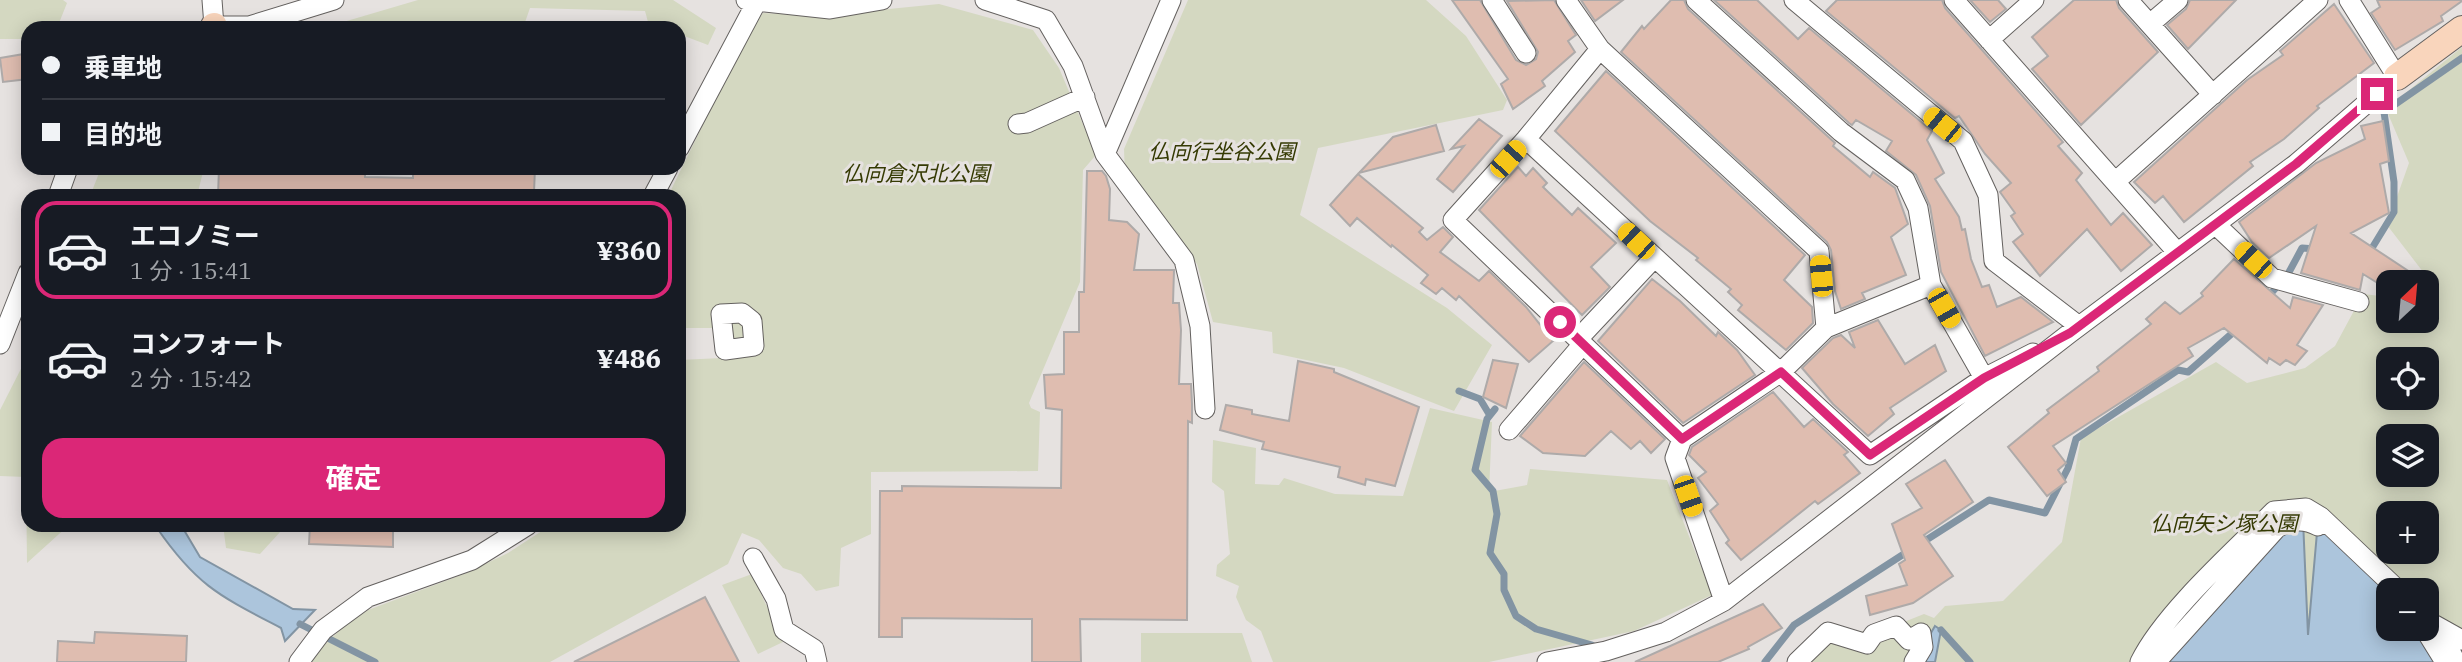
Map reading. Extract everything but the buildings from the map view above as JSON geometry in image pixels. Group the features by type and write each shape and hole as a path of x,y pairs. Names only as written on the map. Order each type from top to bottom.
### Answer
{"street":[{"path":"212,0 214,21"},
{"path":"265,21 334,0"},
{"path":"686,134 751,2 830,9 882,0"},
{"path":"985,0 1046,20 1073,66 1105,154 1184,260 1200,326 1205,409"},
{"path":"1105,154 1171,0"},
{"path":"1492,0 1526,53"},
{"path":"1566,0 1600,49 1819,251 1826,328"},
{"path":"1696,0 1841,132 1905,180 1918,208 1931,285 1984,378"},
{"path":"1794,0 1962,141 1988,195 1994,261 2075,329"},
{"path":"1954,0 2177,252"},
{"path":"1989,40 2034,0"},
{"path":"2127,0 2213,95"},
{"path":"2150,24 2178,0"},
{"path":"2115,182 2318,0"},
{"path":"2349,0 2397,77"},
{"path":"1547,662 1606,651 1666,632 1724,601 2075,329 2296,164 2397,77 2462,29"},
{"path":"1600,49 1526,139 1453,220 1682,439"},
{"path":"1018,124 1085,97"},
{"path":"1526,139 1870,455 1984,378 2075,329"},
{"path":"2216,225 2280,281 2359,302"},
{"path":"1509,430 1580,342 1654,258"},
{"path":"1724,601 1675,458 1682,439 1781,372 1826,328 1931,285"},
{"path":"0,344 21,291"},
{"path":"2140,662 2164,626 2274,511 2291,507 2306,508 2321,517 2385,578"},
{"path":"2156,662 2277,528 2291,521 2316,524 2376,583"},
{"path":"299,662 318,636 368,597 472,561 517,532"},
{"path":"753,558 776,599 785,629 814,649 817,662"},
{"path":"1797,662 1828,632 1867,644 1874,634 1896,626 1909,640 1921,633 1923,646 1914,662"},
{"path":"2439,633 2462,649"},
{"path":"2439,636 2456,662"},
{"path":"2439,641 2445,662"}],"green space":[{"path":"0,0 63,0 67,3 60,21 21,21 21,39 0,39"},
{"path":"418,0 673,0 716,28 708,45 686,37 686,21 648,21 645,11 530,8 525,21 347,21"},
{"name":"仏向行坐谷公園","path":"1188,0 1426,0 1466,36 1507,100 1503,110 1318,148 1300,215 1447,308 1492,345 1454,411 1344,368 1273,353 1272,332 1213,322 1197,264 1125,176 1124,149"},
{"name":"仏向倉沢北公園","path":"939,4 1033,30 1059,68 1096,155 1083,170 1080,282 1029,403 1031,408 1040,412 1038,471 871,472 871,534 841,548 839,586 816,591 801,574 783,568 759,540 742,533 728,564 550,662 312,662 317,652 342,628 368,610 464,574 508,553 540,532 686,532 686,360 722,358 715,328 686,328 686,189 671,189 678,175 686,175 686,159 746,37 763,13 819,16"},
{"name":"仏向矢シ塚公園","path":"2462,47 2462,662 1789,662 1827,624 1874,634 1924,614 1934,618 1945,606 2003,601 2062,542 2081,438 2216,362 2247,383 2305,368 2335,346 2363,294 2376,296 2376,333 2439,333 2440,270 2422,270 2387,225 2409,163 2386,109"},
{"path":"98,175 202,175 199,189 93,189"},
{"path":"21,369 21,477 0,476 0,410"},
{"path":"1430,408 1492,422 1489,492 1527,485 1530,469 1667,480 1712,595 1634,631 1489,662 1273,662 1261,631 1246,620 1236,597 1239,586 1216,576 1217,565 1230,554 1224,491 1212,482 1213,440 1256,448 1255,484 1279,485 1284,478 1335,494 1403,496"},
{"path":"27,532 61,532 27,563"},
{"path":"224,532 280,532 260,554 226,548"},
{"path":"752,574 783,642 758,654 722,585"},
{"path":"1141,633 1242,633 1252,662 1141,662"}],"water":[{"path":"2303,520 2308,635 2318,521 2376,581 2376,641 2435,641 2456,662 2148,662 2224,561"},
{"path":"160,532 185,532 200,557 293,609 315,610 285,641 281,628 211,588 171,548"},
{"path":"1935,626 1941,630 1935,662 1914,662"}],"waterway":[{"path":"2369,253 2394,212 2394,182 2384,112 2462,58"},
{"path":"2267,298 2288,274 2302,248 2316,249"},
{"path":"1920,544 1989,500 2045,513 2068,468 2076,439 2178,370 2188,372 2237,329"},
{"path":"1459,391 1480,399 1489,414"},
{"path":"1495,409 1487,419 1475,470 1493,491 1497,514 1490,553 1504,574 1504,590 1516,616 1536,629 1592,645"},
{"path":"1765,662 1794,625 1910,550"},
{"path":"300,624 375,662"},
{"path":"1941,630 1970,662"}],"route":[{"path":"1560,322 1682,439 1781,372 1870,455 1984,378 2070,333 2296,164 2377,94"}]}
